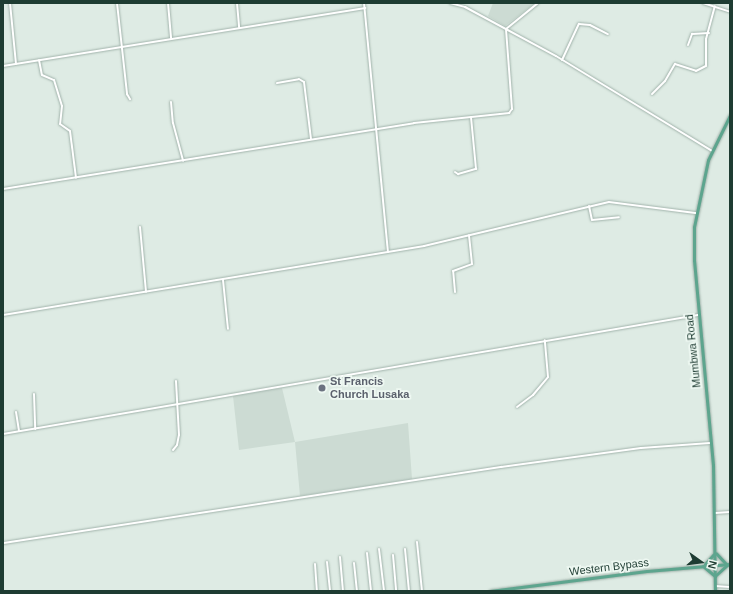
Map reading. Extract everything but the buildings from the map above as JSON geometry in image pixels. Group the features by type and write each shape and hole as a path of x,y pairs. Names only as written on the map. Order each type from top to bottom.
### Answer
{"main road":[{"name":"Mumbwa Road","path":"715,591 715,513 711,443 694,260 695,213 712,151 730,115"},
{"path":"715,551 729,564 715,577 710,570 701,565 710,560 715,551"},
{"name":"Western Bypass","path":"490,591 513,590 701,565 729,564"}],"street":[{"path":"10,3 16,64"},
{"path":"118,3 121,46 127,94 130,100"},
{"path":"168,3 171,38"},
{"path":"237,3 239,28"},
{"path":"364,3 388,252"},
{"path":"450,3 465,7 562,60 712,151"},
{"path":"506,29 538,3"},
{"path":"703,3 730,12"},
{"path":"652,94 666,81 676,64 696,71 706,66 706,42 715,6"},
{"path":"3,66 365,8"},
{"path":"562,60 579,24 590,25 608,34"},
{"path":"3,189 312,139 512,111 506,29"},
{"path":"688,45 692,34 709,33"},
{"path":"39,60 42,76 54,80 62,106 60,124 70,131 76,178"},
{"path":"277,83 300,79 304,82 312,139"},
{"path":"171,102 173,123 183,161"},
{"path":"454,172 458,174 476,169 472,117"},
{"path":"3,314 223,280 388,252 469,235 589,206 614,202 695,213"},
{"path":"589,206 592,220 619,217"},
{"path":"140,227 146,292"},
{"path":"455,292 453,271 472,264 469,235"},
{"path":"223,280 228,329"},
{"path":"3,434 698,315"},
{"path":"517,407 534,395 548,377 545,340"},
{"path":"173,450 179,438 176,381"},
{"path":"34,394 35,429"},
{"path":"16,412 19,432"},
{"path":"3,543 501,467 641,448 711,443"},
{"path":"715,513 730,512"},
{"path":"417,542 422,591"},
{"path":"379,549 384,591"},
{"path":"405,549 409,591"},
{"path":"367,553 371,591"},
{"path":"393,555 396,591"},
{"path":"340,557 343,591"},
{"path":"327,562 330,591"},
{"path":"354,562 357,591"},
{"path":"315,564 316,591"},
{"path":"715,586 730,587"}],"shaded area":[{"path":"493,3 535,3 505,26 488,16"},
{"path":"282,388 295,442 239,450 233,396"},
{"path":"408,423 412,479 300,496 295,442"}],"place":[{"name":"St Francis Church Lusaka","path":"322,388"}]}
